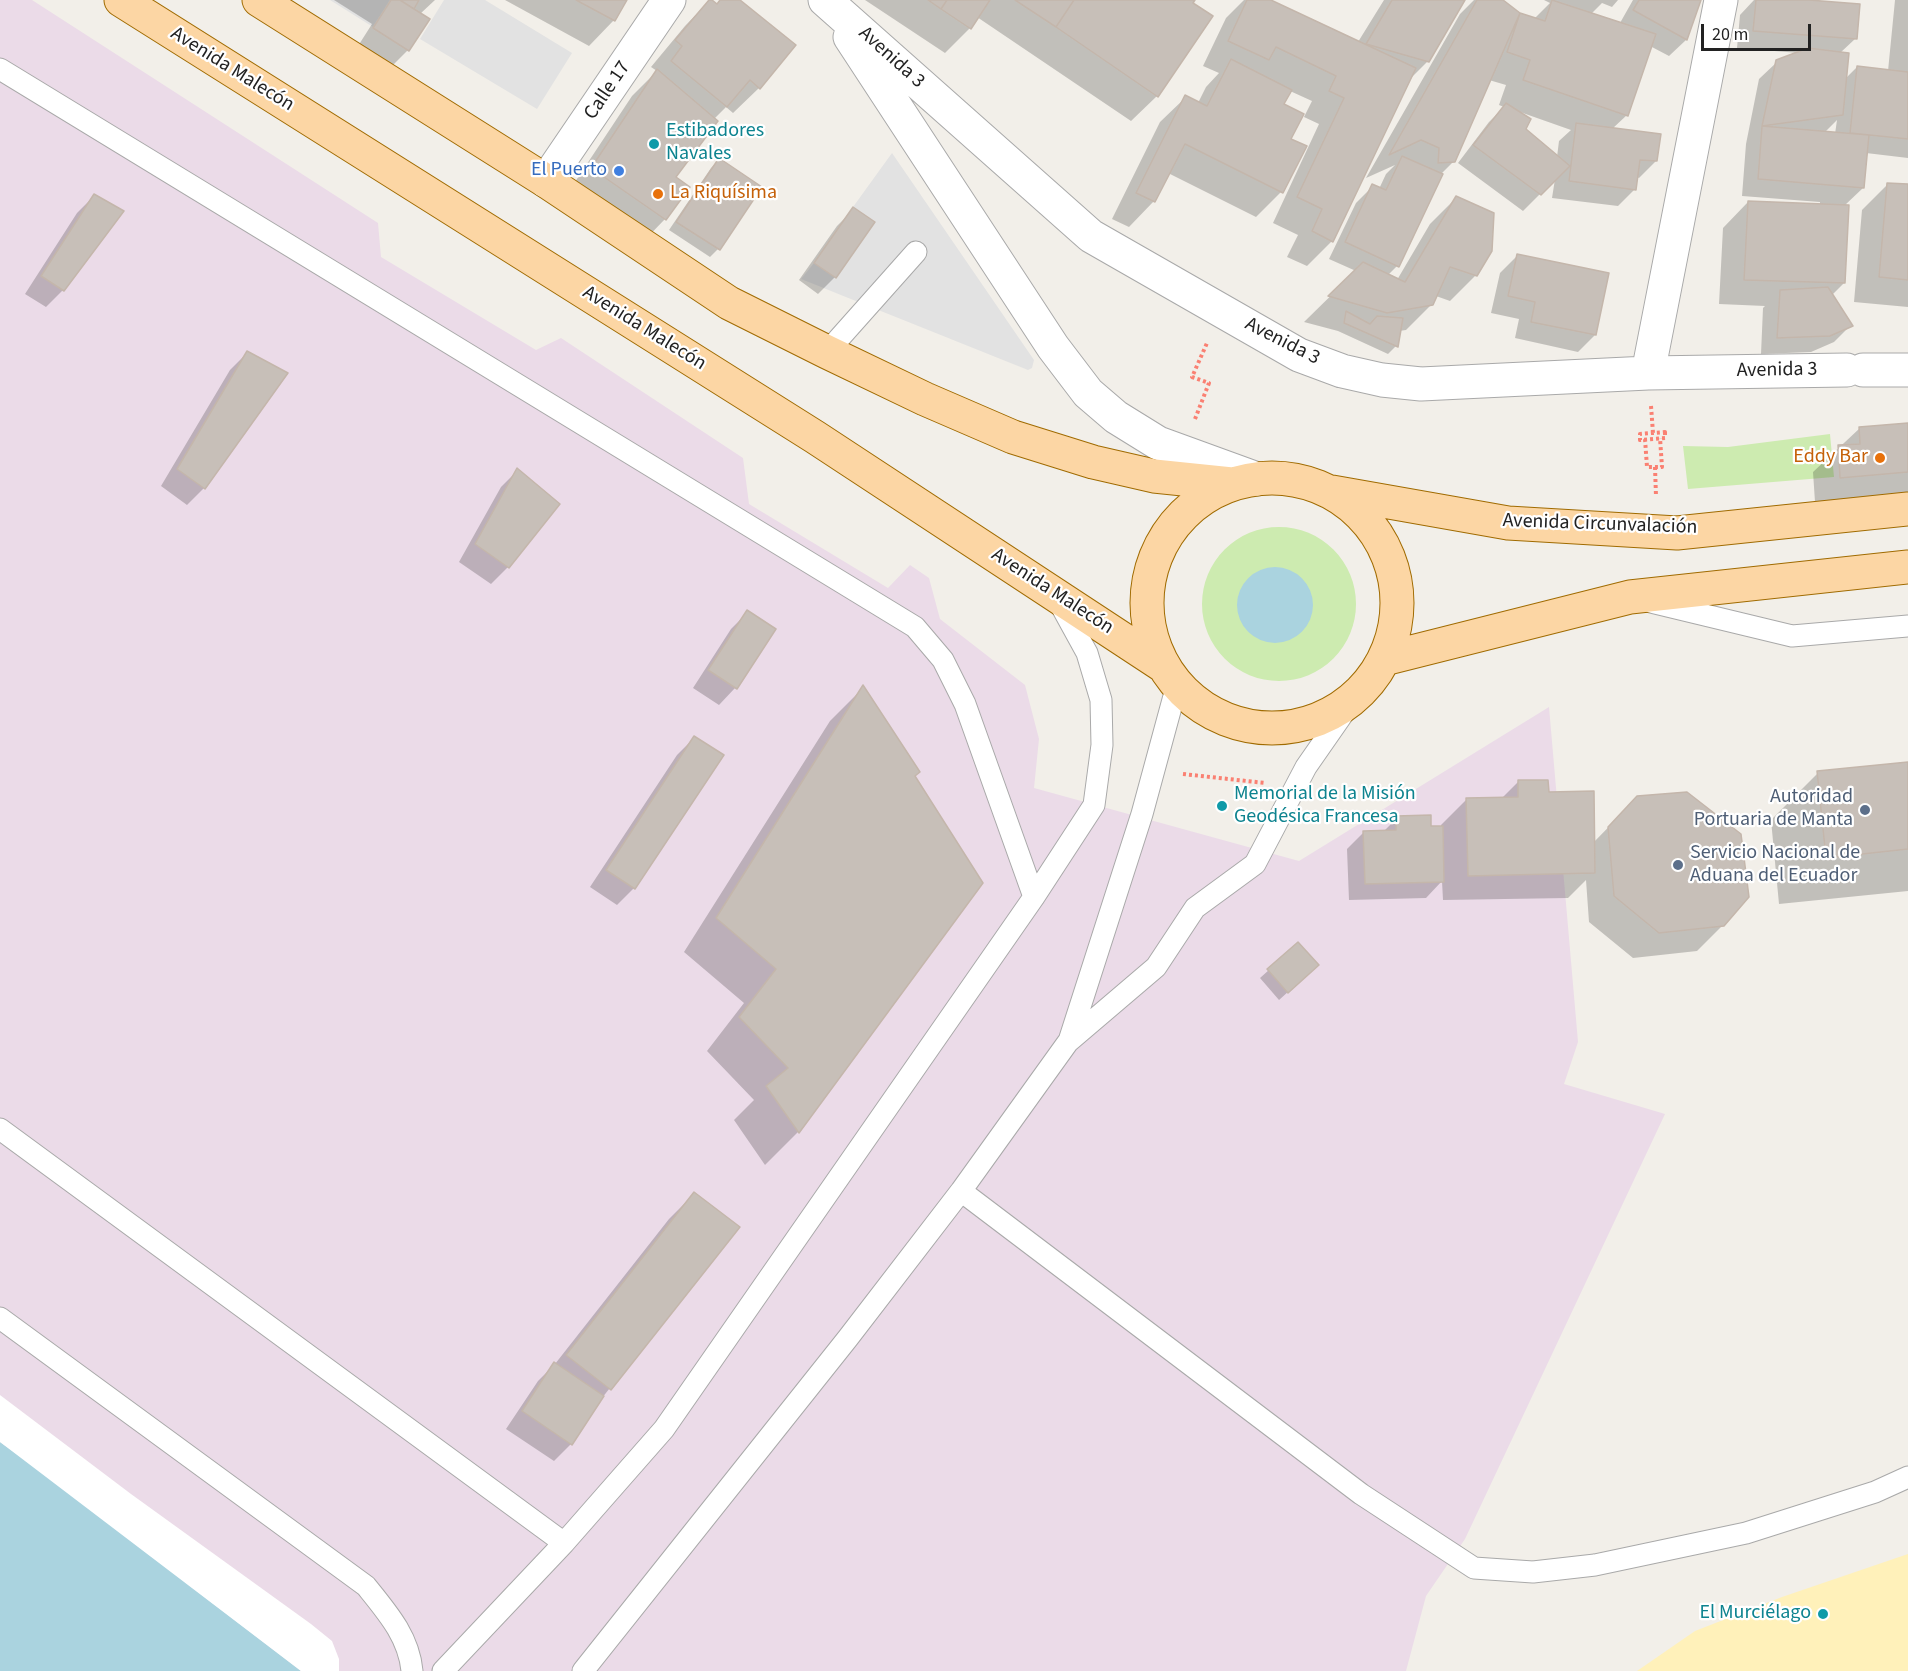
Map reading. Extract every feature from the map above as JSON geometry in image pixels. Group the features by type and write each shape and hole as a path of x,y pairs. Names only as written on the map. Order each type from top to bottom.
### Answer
{"main road":[{"name":"Avenida Malecón","path":"121,0 815,437 1054,594 1170,675 1198,704 1222,717 1249,726 1276,728 1304,724 1330,714 1354,698 1371,681 1384,659 1394,633 1398,605 1395,577 1386,551 1372,527 1352,507 1329,491"},
{"path":"260,0 546,181 729,303 925,399 1013,437 1094,462 1144,473 1244,482 1281,478 1309,483 1329,491"},
{"path":"1170,675 1150,636 1146,604 1150,573 1161,544 1179,519 1204,498 1244,482"},
{"name":"Avenida Circunvalación","path":"1329,491 1508,524 1677,533 1908,509"},
{"path":"1384,659 1630,597 1908,567"}],"street":[{"name":"Calle 17","path":"546,181 669,0"},
{"path":"825,0 1053,347 1088,393 1116,417 1158,442 1244,482"},
{"name":"Avenida 3","path":"825,0 1091,236 1299,355 1342,371 1382,381 1421,384 1650,388 1855,370 1908,370"},
{"path":"1650,388 1721,0"}],"lane":[{"path":"0,69 915,627 943,660 965,704 1034,897"},
{"path":"827,352 916,252"},
{"path":"443,1671 564,1543 664,1429 1034,897 1094,805 1102,745 1101,700 1087,653 1054,594"},
{"path":"1630,597 1792,636 1908,626"},
{"path":"1068,1042 1154,771 1170,675"},
{"path":"583,1671 848,1338 961,1191 1068,1042 1156,968 1196,908 1255,864 1306,767 1354,698"},
{"path":"0,1129 564,1543"},
{"path":"961,1191 1361,1494 1474,1568 1533,1572 1595,1565 1746,1533 1875,1492 1908,1478"},
{"path":"0,1318 366,1586 397,1625 411,1659 412,1671"}],"path":[{"path":"1193,425 1209,383 1192,377 1208,340"},
{"path":"1650,388 1653,433"},
{"path":"1665,432 1665,438 1660,438 1640,440 1640,434 1665,432"},
{"path":"1645,439 1647,467 1662,467 1660,438"},
{"path":"1654,467 1656,501"},
{"path":"1154,771 1295,786"}],"shaded area":[{"path":"0,0 32,0 378,223 381,257 536,350 561,338 743,458 749,504 888,588 910,565 929,578 940,619 1025,685 1039,739 1034,788 1299,861 1549,707 1578,1042 1564,1084 1665,1114 1465,1539 1426,1596 1406,1671 301,1671 0,1442"},
{"path":"330,0 390,0 373,27"},
{"path":"444,0 485,0 572,53 537,109 420,39"},
{"path":"892,153 1034,360 1032,368 1028,370 801,279 814,263 875,222 853,207"}],"green space":[{"path":"1830,434 1834,477 1688,489 1683,446 1728,447"},
{"path":"1279,527 1308,533 1322,540 1333,550 1343,561 1350,575 1356,604 1350,633 1343,647 1333,658 1322,668 1308,675 1279,681 1250,675 1236,668 1225,658 1215,647 1208,633 1202,604 1208,575 1215,561 1225,550 1236,540 1250,533"}],"sand":[{"name":"El Murciélago","path":"1908,1554 1908,1671 1637,1671 1695,1631 1782,1597"}],"water":[{"path":"1268,567 1282,567 1296,573 1307,584 1313,598 1310,620 1302,632 1282,643 1268,643 1254,637 1243,626 1237,612 1237,598 1243,584 1254,573"},
{"path":"0,1442 34,1466 301,1671 0,1671"}],"pier":[{"path":"0,1395 332,1641 339,1659 339,1671 301,1671 0,1442"}],"building":[{"path":"391,0 400,0 430,19 409,51 373,28"},
{"path":"400,0 419,0 414,9"},
{"path":"576,0 627,0 615,21"},
{"path":"709,0 717,4 720,0 740,0 796,45 760,89 750,80 727,107 671,61 682,46 675,40"},
{"path":"928,0 947,0 941,9"},
{"path":"947,0 990,0 971,29 941,9"},
{"path":"1015,0 1074,0 1056,27"},
{"path":"1074,0 1195,0 1193,3 1213,16 1158,97 1056,27"},
{"path":"1247,0 1271,0 1416,68 1333,242 1312,231 1322,209 1297,197 1344,98 1329,91 1336,76 1276,47 1269,60 1228,41"},
{"path":"1392,0 1465,0 1429,62 1366,44"},
{"path":"1477,0 1503,0 1520,13 1455,162 1438,163 1439,148 1421,140 1389,155"},
{"path":"1552,0 1656,34 1628,116 1523,80 1530,60 1507,52 1520,13 1545,21"},
{"path":"1639,0 1701,0 1687,40 1633,10"},
{"path":"1756,0 1809,0 1860,4 1857,39 1753,31"},
{"path":"1808,48 1849,53 1843,115 1762,126 1776,60"},
{"path":"1231,59 1292,90 1284,104 1304,114 1291,139 1307,146 1283,193 1185,144 1155,202 1136,193 1185,95 1207,106"},
{"path":"1857,66 1908,72 1908,139 1850,133"},
{"name":"Estibadores Navales","path":"657,69 718,121 676,177 690,187 666,220 591,168"},
{"path":"1506,103 1531,119 1526,129 1570,166 1541,195 1473,145"},
{"path":"1576,123 1661,134 1657,161 1640,160 1636,190 1569,181"},
{"path":"1762,126 1869,135 1864,188 1758,179"},
{"path":"1402,156 1443,174 1399,267 1345,242 1372,184 1386,190"},
{"path":"719,158 762,187 720,250 676,222"},
{"path":"1887,183 1908,184 1908,280 1879,277"},
{"path":"94,194 124,211 64,291 41,276"},
{"path":"1456,196 1494,213 1492,251 1477,276 1450,267 1433,305 1387,313 1328,296 1363,262 1405,282"},
{"path":"1748,201 1849,205 1845,283 1744,280"},
{"path":"853,207 875,222 836,278 814,263"},
{"path":"1517,254 1609,273 1596,335 1531,322 1535,302 1508,296"},
{"path":"1828,287 1853,326 1830,336 1777,338 1780,290"},
{"path":"1346,311 1370,324 1377,316 1403,318 1398,347 1344,323"},
{"path":"247,351 288,373 205,489 177,469"},
{"path":"1908,423 1908,472 1840,478 1838,445 1860,444 1859,427"},
{"path":"517,468 560,504 509,568 475,544"},
{"path":"747,610 776,629 737,689 708,670"},
{"path":"863,685 920,772 915,776 983,883 799,1133 766,1086 788,1068 739,1017 776,969 716,918"},
{"path":"694,736 724,755 635,889 606,870"},
{"name":"Autoridad Portuaria de Manta","path":"1908,762 1908,849 1826,858 1817,771"},
{"path":"1518,780 1548,780 1549,792 1594,791 1595,873 1468,876 1466,798 1518,797"},
{"name":"Servicio Nacional de Aduana del Ecuador","path":"1687,792 1741,834 1749,897 1724,926 1659,933 1614,896 1608,827 1637,796"},
{"path":"1431,815 1431,826 1443,826 1444,882 1365,884 1363,831 1396,830 1396,816"},
{"path":"1298,942 1319,965 1288,993 1267,969"},
{"path":"694,1192 740,1227 611,1390 566,1355"},
{"path":"554,1362 604,1396 572,1445 522,1411"}],"place":[{"name":"Estibadores Navales","path":"654,144"},
{"name":"El Puerto","path":"619,171"},
{"name":"La Riquísima","path":"658,194"},
{"name":"Eddy Bar","path":"1880,458"},
{"name":"Memorial de la Misión Geodésica Francesa","path":"1222,806"},
{"name":"Autoridad Portuaria de Manta","path":"1865,810"},
{"name":"Servicio Nacional de Aduana del Ecuador","path":"1678,865"},
{"name":"El Murciélago","path":"1823,1614"}]}
